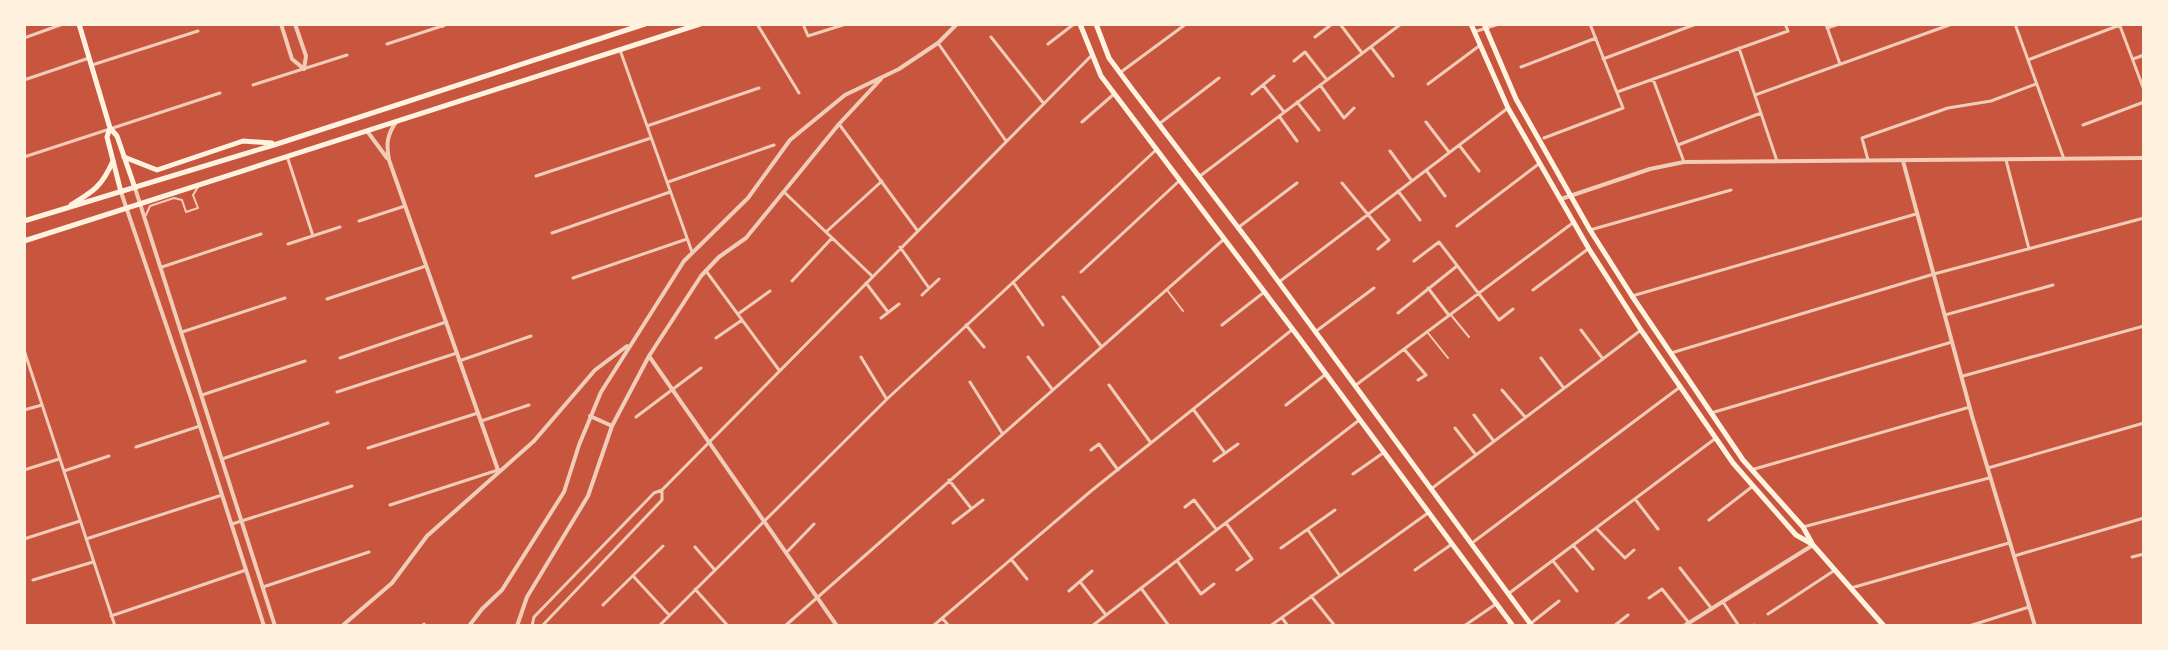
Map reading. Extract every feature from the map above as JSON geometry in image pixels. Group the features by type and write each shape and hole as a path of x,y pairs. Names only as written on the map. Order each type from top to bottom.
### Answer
{"main road":[{"path":"79,24 110,128 117,136 135,188"},
{"path":"24,221 277,144 645,24"},
{"path":"24,241 700,24"},
{"path":"1077,24 1101,76 1114,94 1265,291 1513,626"},
{"path":"1096,24 1109,58 1279,282 1531,625"},
{"path":"1471,24 1508,108 1589,249 1641,330 1753,486 1796,535 1813,545"},
{"path":"1485,26 1516,99 1590,230 1632,296 1751,470 1803,527 1813,545 1884,626"},
{"path":"110,128 107,137 121,192"},
{"path":"124,157 157,170 243,141 277,144"},
{"path":"62,210 92,193 104,181 113,161"},
{"path":"1372,437 1383,434 1386,428"},
{"path":"1395,468 1396,461 1402,458 1409,460"}],"street":[{"path":"24,38 63,24"},
{"path":"281,24 292,59 304,69"},
{"path":"295,24 306,56 304,69"},
{"path":"757,24 799,93"},
{"path":"803,24 808,36 846,24"},
{"path":"469,626 502,590 564,492 601,392 692,252 748,198 790,140 845,95 938,43 957,24"},
{"path":"1048,44 1077,24"},
{"path":"1120,73 1186,24"},
{"path":"1315,37 1332,24"},
{"path":"1340,24 1362,53"},
{"path":"1199,176 1401,24"},
{"path":"1474,32 1499,24"},
{"path":"1544,138 1623,108 1590,24"},
{"path":"1603,59 1696,24"},
{"path":"1617,92 1788,31 1785,24"},
{"path":"1839,24 1826,26 1840,64"},
{"path":"1755,95 1952,24"},
{"path":"2015,24 2064,159"},
{"path":"2028,60 2120,24 2144,90"},
{"path":"387,44 443,25"},
{"path":"92,65 198,31"},
{"path":"991,37 1044,104"},
{"path":"1521,67 1596,38"},
{"path":"287,45 300,40"},
{"path":"938,43 1006,141"},
{"path":"1428,84 1479,46"},
{"path":"1371,47 1393,76"},
{"path":"1739,48 1777,161"},
{"path":"620,50 692,252"},
{"path":"1294,61 1305,52 1327,80"},
{"path":"253,85 347,55"},
{"path":"2133,59 2144,55"},
{"path":"532,626 534,617 654,493 662,490 709,443 1091,56"},
{"path":"24,80 90,58"},
{"path":"517,626 527,597 588,496 612,426 649,356 706,271 719,257 746,238 839,124 883,76"},
{"path":"1252,94 1274,76"},
{"path":"1159,124 1219,78"},
{"path":"1653,79 1684,162"},
{"path":"1868,160 1862,138 1948,108 1991,101 2036,84"},
{"path":"1263,85 1284,112"},
{"path":"1320,85 1344,118 1354,108"},
{"path":"647,126 759,88"},
{"path":"24,157 220,93"},
{"path":"1082,122 1114,94"},
{"path":"1297,102 1319,130"},
{"path":"2083,125 2144,102"},
{"path":"1279,282 1508,108"},
{"path":"1678,145 1761,113"},
{"path":"1279,116 1297,141"},
{"path":"396,121 388,133 386,145 389,160 498,470"},
{"path":"1426,122 1449,152"},
{"path":"839,124 917,230"},
{"path":"367,131 389,160"},
{"path":"536,176 651,138"},
{"path":"667,182 774,145"},
{"path":"1459,145 1479,171"},
{"path":"659,626 887,399 1157,149"},
{"path":"1390,151 1412,181"},
{"path":"287,156 313,236"},
{"path":"1561,199 1650,169 1684,162 2144,158"},
{"path":"2006,160 2029,249"},
{"path":"1903,161 2034,625"},
{"path":"1457,226 1540,163"},
{"path":"1426,170 1445,196"},
{"path":"1081,272 1181,180"},
{"path":"826,232 882,181"},
{"path":"1238,228 1297,183"},
{"path":"1342,183 1389,240 1378,249"},
{"path":"135,188 275,626"},
{"path":"1590,230 1731,190"},
{"path":"1398,191 1420,220"},
{"path":"121,192 264,626"},
{"path":"552,233 670,192"},
{"path":"784,192 872,276"},
{"path":"359,221 405,206"},
{"path":"1632,296 1917,213"},
{"path":"1671,353 1934,274 2144,218"},
{"path":"1355,386 1574,222"},
{"path":"288,244 340,227"},
{"path":"161,267 261,234"},
{"path":"792,281 832,238"},
{"path":"785,626 1225,238"},
{"path":"573,278 687,239"},
{"path":"1414,261 1439,242 1499,320 1513,309"},
{"path":"900,247 929,288"},
{"path":"1533,290 1589,249"},
{"path":"327,299 426,266"},
{"path":"1398,313 1457,266"},
{"path":"706,271 779,370"},
{"path":"922,295 939,279"},
{"path":"866,282 888,312"},
{"path":"1013,282 1043,325"},
{"path":"1945,315 2053,285"},
{"path":"1315,332 1374,288"},
{"path":"1428,288 1450,315"},
{"path":"738,314 770,291"},
{"path":"1222,325 1265,291"},
{"path":"1063,297 1101,346"},
{"path":"182,332 285,298"},
{"path":"881,318 899,304"},
{"path":"716,338 742,320"},
{"path":"340,358 446,322"},
{"path":"966,325 984,347"},
{"path":"1962,376 2144,326"},
{"path":"933,626 1118,470 1293,329"},
{"path":"1581,330 1603,359"},
{"path":"1431,489 1641,330"},
{"path":"459,361 531,336"},
{"path":"1711,413 1952,342"},
{"path":"342,626 392,583 427,536 534,441 595,370 629,345"},
{"path":"1404,349 1426,375 1418,380"},
{"path":"24,350 115,626"},
{"path":"337,392 457,353"},
{"path":"649,356 837,626"},
{"path":"861,357 887,399"},
{"path":"1028,357 1052,389"},
{"path":"1541,358 1564,388"},
{"path":"202,395 305,361"},
{"path":"636,417 701,368"},
{"path":"1286,405 1326,374"},
{"path":"970,382 1002,433"},
{"path":"1109,385 1151,443"},
{"path":"1471,544 1680,387"},
{"path":"1502,390 1525,417"},
{"path":"24,410 42,405"},
{"path":"481,421 529,405"},
{"path":"1751,470 1970,407"},
{"path":"1193,409 1225,453"},
{"path":"368,448 478,413"},
{"path":"1474,415 1494,441"},
{"path":"590,416 612,426"},
{"path":"1092,626 1359,420"},
{"path":"222,459 328,423"},
{"path":"1988,468 2144,423"},
{"path":"136,447 200,426"},
{"path":"1455,428 1476,455"},
{"path":"1508,594 1716,438"},
{"path":"1091,450 1099,444 1118,470"},
{"path":"1214,461 1238,444"},
{"path":"1353,474 1383,453"},
{"path":"64,471 109,456"},
{"path":"24,470 60,459"},
{"path":"390,505 498,470"},
{"path":"1803,527 1991,477"},
{"path":"949,480 971,509"},
{"path":"232,524 352,486"},
{"path":"1709,520 1753,486"},
{"path":"542,626 662,500 662,490"},
{"path":"86,539 222,495"},
{"path":"1635,499 1658,529"},
{"path":"953,523 983,500"},
{"path":"1185,507 1194,500 1217,530"},
{"path":"1281,548 1335,510"},
{"path":"1270,626 1428,513"},
{"path":"2014,556 2144,518"},
{"path":"24,539 80,521"},
{"path":"1226,523 1252,559 1237,570"},
{"path":"786,553 814,524"},
{"path":"1596,528 1625,558 1634,550"},
{"path":"1308,529 1340,576"},
{"path":"1851,588 2010,543"},
{"path":"1415,570 1452,544"},
{"path":"1573,545 1593,569"},
{"path":"1649,598 1662,589 1687,625 1813,545"},
{"path":"603,605 663,546"},
{"path":"695,547 714,569"},
{"path":"263,587 369,552"},
{"path":"2132,557 2144,554"},
{"path":"1011,559 1027,579"},
{"path":"1177,560 1201,594 1214,584"},
{"path":"1553,561 1577,591"},
{"path":"33,580 93,562"},
{"path":"1680,568 1712,609"},
{"path":"111,616 246,570"},
{"path":"1768,614 1835,570"},
{"path":"1069,591 1092,571"},
{"path":"633,576 669,615"},
{"path":"1081,583 1106,615"},
{"path":"1141,588 1169,626"},
{"path":"695,589 728,626"},
{"path":"1311,596 1335,626"},
{"path":"1531,625 1559,601"},
{"path":"1723,602 1739,626"},
{"path":"1464,626 1496,604"},
{"path":"1969,626 2029,607"},
{"path":"1616,625 1628,615"},
{"path":"942,618 949,626"},
{"path":"1282,618 1288,626"}],"lane":[{"path":"146,221 150,206 174,198 182,200 186,212 198,208 194,192 201,184"},
{"path":"1167,289 1183,311"},
{"path":"1450,315 1469,337"},
{"path":"1427,332 1448,358"}]}
